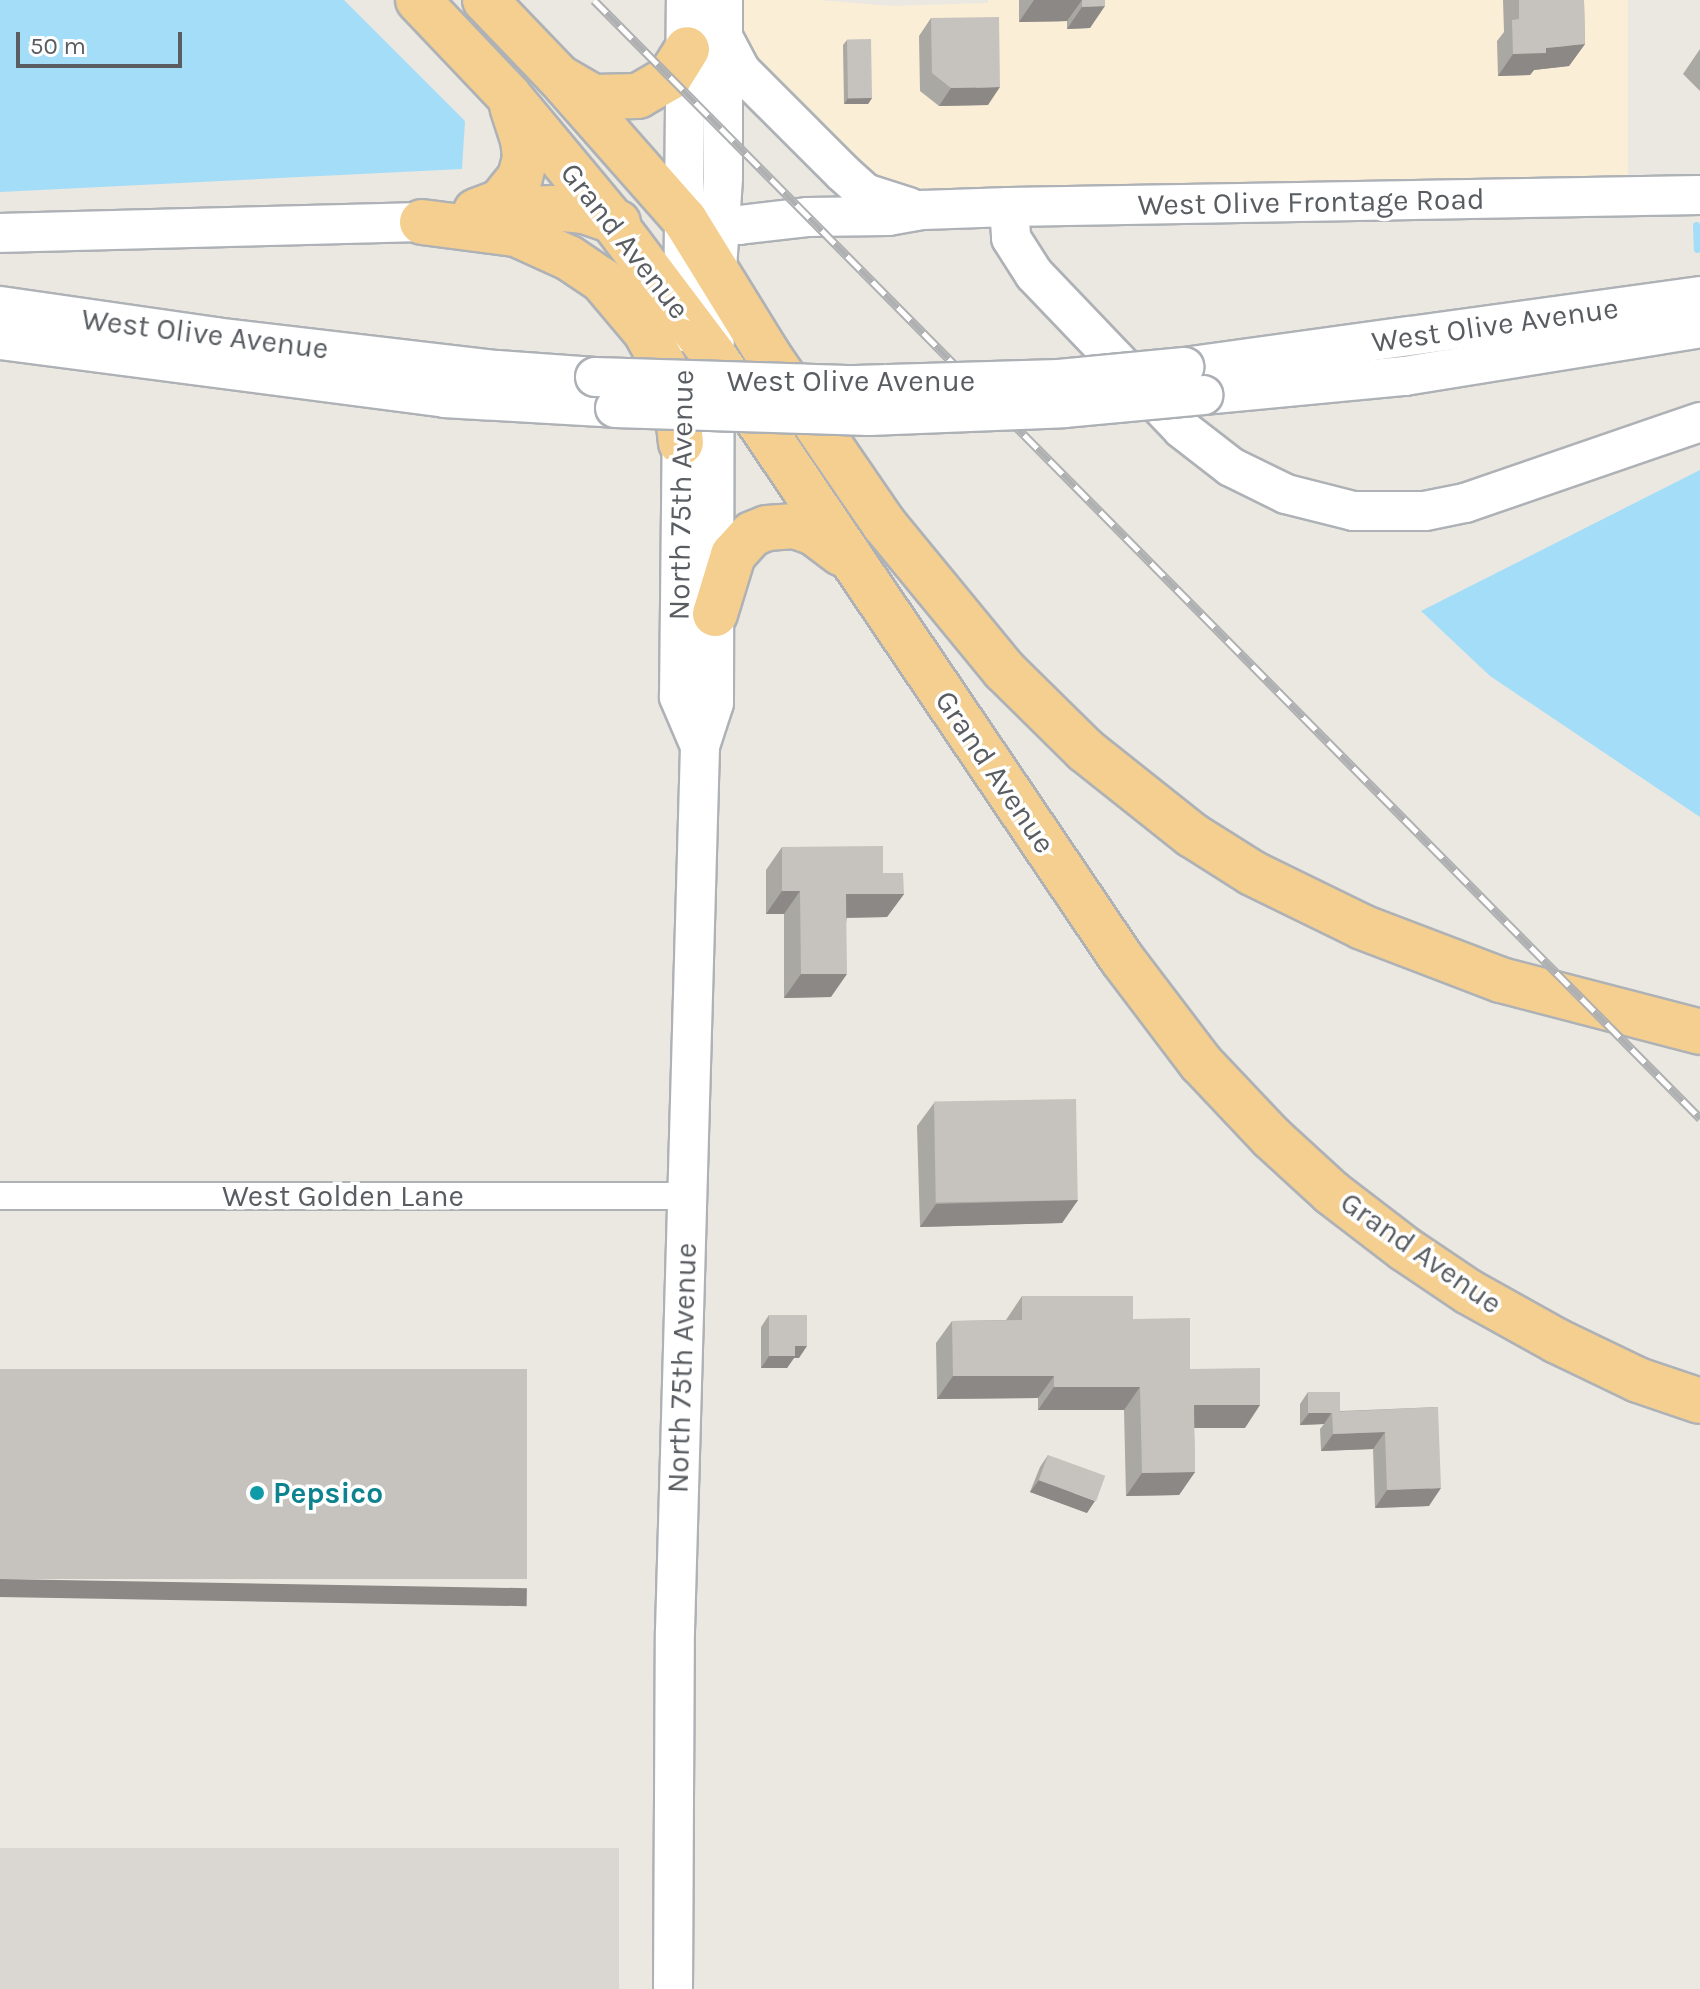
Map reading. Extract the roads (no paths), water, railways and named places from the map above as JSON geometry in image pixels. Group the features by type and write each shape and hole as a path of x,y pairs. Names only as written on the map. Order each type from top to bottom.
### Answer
{"highway":[{"name":"Grand Avenue","path":"418,0 509,96 611,219 700,266"},
{"name":"Grand Avenue","path":"485,0 558,76 700,266 715,357 1122,959 1201,1063 1272,1138 1344,1202 1405,1249 1469,1292 1570,1348 1638,1380 1700,1401"},
{"path":"558,76 593,97 638,96 669,78 711,28"},
{"path":"422,222 479,210 500,202 520,177 525,158 523,140 509,96"},
{"path":"581,185 637,208 700,266 769,356 884,524 1004,670 1074,740 1192,835 1252,873 1316,905 1445,961 1547,993 1700,1032"},
{"path":"479,210 554,208 584,211 611,219"},
{"path":"422,222 516,234 551,248 602,280 631,313 662,360 676,398 681,443"},
{"path":"715,614 733,555 752,534 767,528 795,526 814,533 863,573"}],"main road":[{"name":"North 75th Avenue","path":"686,0 711,28 700,266 681,443 679,697 700,746"},
{"path":"711,28 742,72 865,193 923,210"},
{"name":"West Olive Frontage Road","path":"923,210 1700,195"},
{"path":"1009,207 1011,238 1018,254 1182,429 1231,467 1286,494 1353,511 1425,511 1465,503 1700,422"},
{"path":"700,266 888,216 923,210"},
{"path":"0,233 422,222"},
{"name":"West Olive Avenue","path":"0,340 444,398 615,408 869,416 1064,408 1194,381 1700,296"},
{"name":"West Olive Avenue","path":"0,306 215,337 497,370 595,377 855,385 1059,379 1194,381 1405,376 1700,328"},
{"name":"North 75th Avenue","path":"673,1989 675,1631 700,746 714,703 715,357"}],"street":[{"name":"West Golden Lane","path":"0,1196 687,1196"}],"water":[{"path":"0,0 344,0 465,121 462,169 0,192"},
{"path":"1700,470 1700,817 1490,676 1421,611"}],"waterway":[{"path":"1696,225 1697,249"}],"railway":[{"path":"594,0 1700,1118"}],"place":[{"name":"Pepsico","path":"257,1493"}]}
